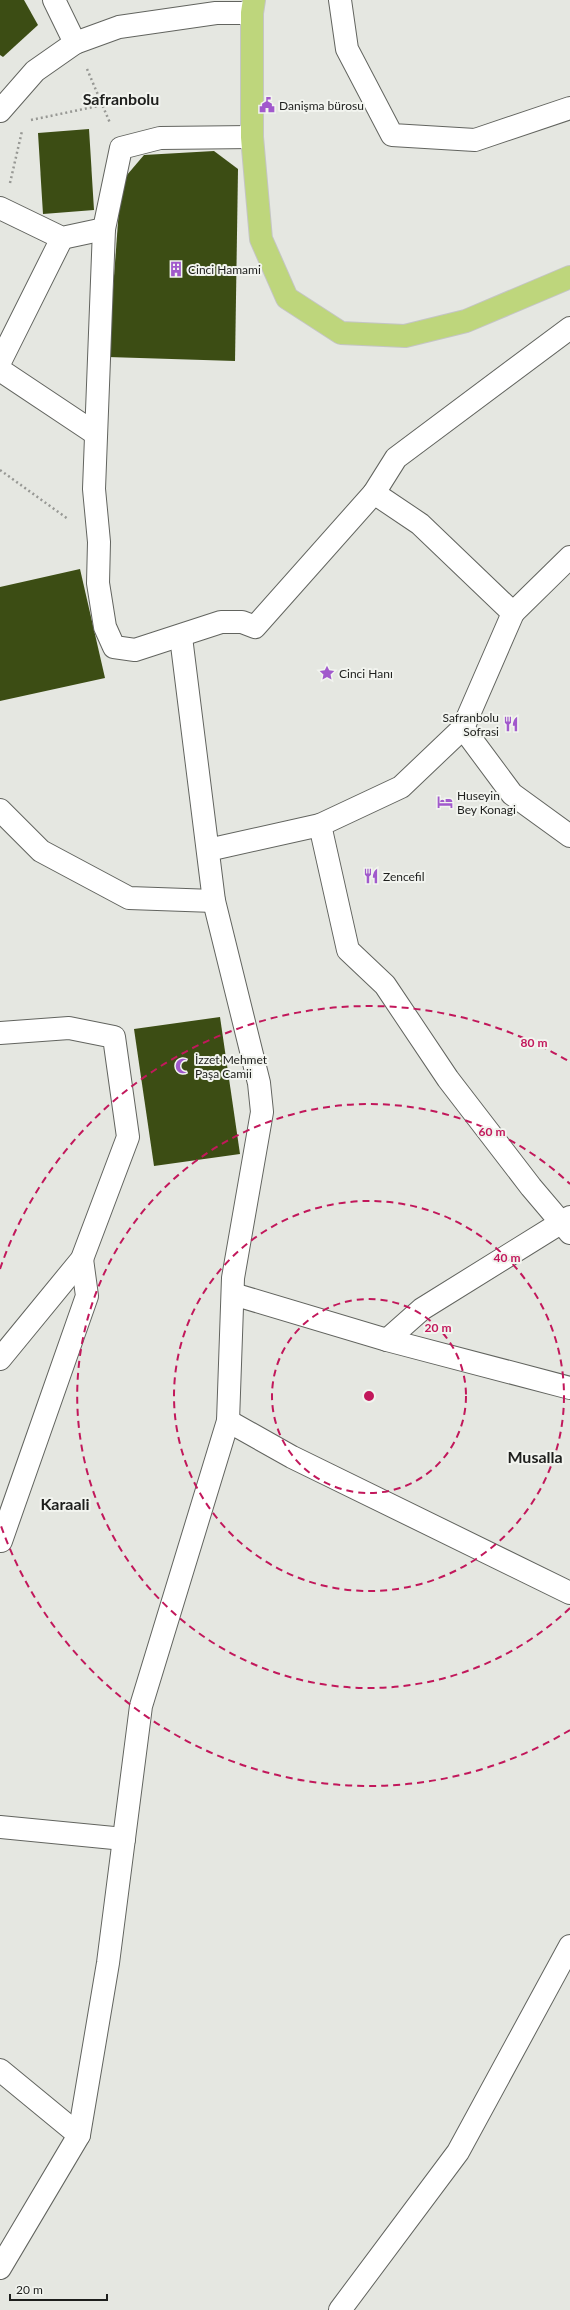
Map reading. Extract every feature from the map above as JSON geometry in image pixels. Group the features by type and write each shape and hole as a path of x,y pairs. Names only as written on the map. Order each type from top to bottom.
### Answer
{"main road":[{"path":"253,6 252,137 261,239 287,298 340,333 405,336 466,321 570,277"}],"street":[{"path":"54,0 75,43"},
{"path":"340,0 347,49 392,135 475,140 570,108"},
{"path":"0,111 35,71 75,43 119,26 216,13 253,6"},
{"path":"252,137 160,138 121,148 104,229 94,489 99,542 98,583 105,627 114,647 135,650 221,622 242,622 255,627 374,493 396,458 570,328"},
{"path":"2,209 62,238 104,229"},
{"path":"0,362 62,238"},
{"path":"0,370 96,434"},
{"path":"374,493 420,524 513,613"},
{"path":"208,850 320,825 401,787 463,728 513,613 570,557"},
{"path":"0,2268 79,2135 108,1962 141,1706 228,1421 233,1278 262,1112 259,1083 214,901 181,636"},
{"path":"463,728 512,794 570,836"},
{"path":"0,810 41,851 129,898 214,901"},
{"path":"320,825 348,950 385,985 448,1079 531,1187 567,1224 422,1309 387,1340"},
{"path":"0,1032 69,1028 114,1037 128,1137 82,1259 0,1359"},
{"path":"1,1541 87,1296 82,1259"},
{"path":"233,1294 387,1340 570,1388"},
{"path":"228,1421 292,1457 570,1593"},
{"path":"0,1827 124,1839"},
{"path":"340,2310 458,2152 570,1946"},
{"path":"0,2070 79,2135"}],"path":[{"path":"75,43 121,148"},
{"path":"24,121 102,106"},
{"path":"2,209 22,129"},
{"path":"0,470 99,542"}],"building":[{"path":"0,0 24,0 38,25 3,57 0,55"},
{"path":"89,129 94,210 43,214 38,133"},
{"name":"Cinci Hamami","path":"214,151 238,169 235,361 108,357 121,182 144,155"},
{"path":"80,569 105,678 0,701 0,587"},
{"name":"İzzet Mehmet Paşa Camii","path":"220,1017 240,1154 154,1166 134,1029"}],"place":[{"name":"Danişma bürosu","path":"267,105"},
{"name":"Cinci Hamami","path":"176,269"},
{"name":"Cinci Hanı","path":"327,673"},
{"name":"Safranbolu Sofrasi","path":"511,724"},
{"name":"Huseyin Bey Konagi","path":"445,802"},
{"name":"Zencefil","path":"371,876"},
{"name":"İzzet Mehmet Paşa Camii","path":"183,1066"}],"district":[{"name":"Safranbolu","path":"121,98"},
{"name":"Musalla","path":"535,1456"},
{"name":"Karaali","path":"65,1503"}]}
